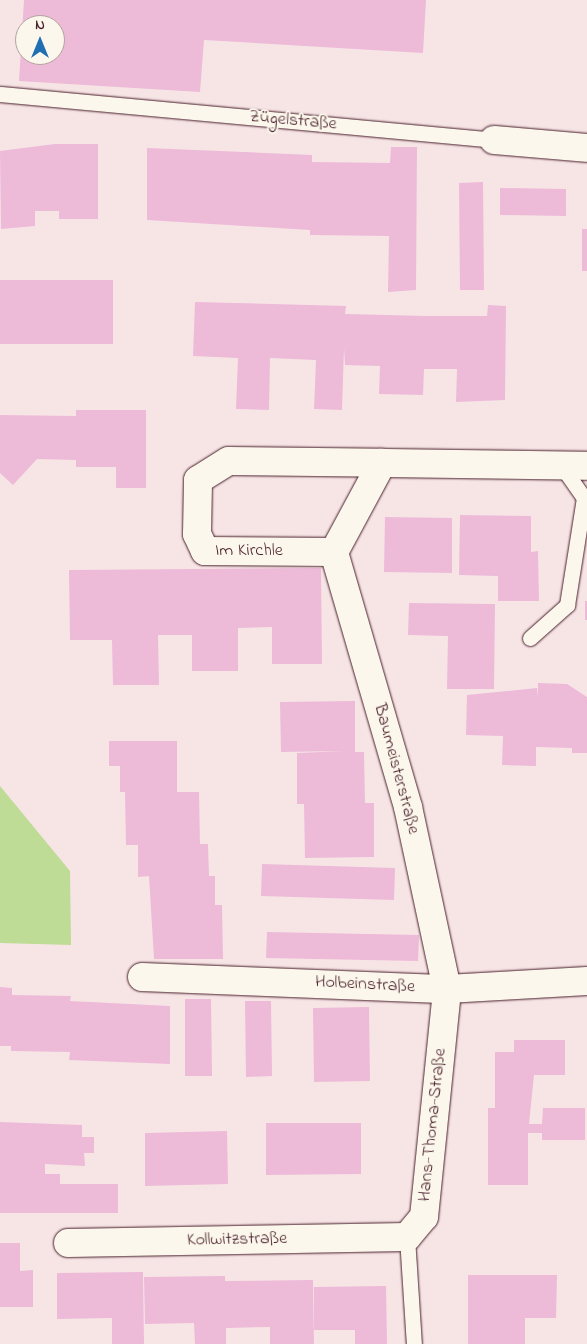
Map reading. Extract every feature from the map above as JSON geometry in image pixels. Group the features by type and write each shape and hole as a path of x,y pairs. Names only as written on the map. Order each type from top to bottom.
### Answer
{"street":[{"name":"Zügelstraße","path":"494,140 587,148"},
{"name":"Im Kirchle","path":"334,552 205,551 197,534 198,480 229,461 575,466"},
{"path":"334,552 382,463"},
{"name":"Baumeisterstraße","path":"334,552 408,807 447,989"},
{"name":"Holbeinstraße","path":"142,977 447,989 587,981"},
{"name":"Hans-Thoma-Straße","path":"406,1237 424,1217 447,989"},
{"name":"Kollwitzstraße","path":"68,1243 406,1237"}],"lane":[{"name":"Zügelstraße","path":"0,94 494,140"},
{"path":"530,638 567,606 584,498 575,466"},
{"path":"406,1237 414,1344"}],"green space":[{"path":"0,786 70,871 71,945 0,943"}],"building":[{"path":"24,0 426,0 423,53 204,40 200,92 19,81 20,65 65,65 65,15 23,15"},
{"path":"55,144 98,144 98,219 59,219 59,211 35,211 35,226 1,229 0,151"},
{"path":"391,147 417,147 416,290 388,292 389,236 310,235 310,230 147,220 147,148 312,155 312,162 390,163"},
{"path":"483,182 484,290 460,290 459,183"},
{"path":"500,188 566,189 566,216 500,215"},
{"path":"582,229 587,229 587,271 582,271"},
{"path":"0,280 113,280 113,344 0,344"},
{"path":"195,302 346,306 345,314 426,316 487,316 488,305 506,306 505,400 456,402 457,369 424,369 423,395 379,394 380,366 345,365 344,348 342,410 314,409 316,360 270,358 269,410 236,409 238,358 193,356"},
{"path":"76,410 146,410 146,488 116,488 116,467 76,467 76,460 37,459 13,485 0,473 0,415 76,416"},
{"path":"460,515 531,516 531,552 538,551 539,601 498,601 498,576 459,575"},
{"path":"385,517 452,518 452,573 384,572"},
{"path":"321,568 322,664 272,664 272,627 238,628 238,671 192,671 192,635 158,635 159,685 113,685 112,640 70,640 69,570"},
{"path":"585,601 587,601 587,620 585,620"},
{"path":"409,603 495,604 494,689 447,689 448,636 408,635"},
{"path":"538,683 567,684 587,697 587,753 572,753 572,748 536,747 536,766 502,765 503,736 466,735 467,695 537,688 538,697"},
{"path":"355,701 355,752 364,752 365,803 374,803 374,857 305,858 304,804 297,804 297,753 345,751 281,752 280,702"},
{"path":"109,741 177,741 177,792 199,792 200,844 208,844 209,876 215,876 215,905 222,905 223,959 154,959 149,876 138,877 138,845 126,845 125,792 120,792 120,766 109,766"},
{"path":"262,864 395,868 394,900 261,896"},
{"path":"267,932 419,935 418,961 266,958"},
{"path":"0,987 12,988 12,995 71,996 70,1001 170,1006 170,1064 69,1060 70,1052 11,1051 11,1046 0,1046"},
{"path":"185,999 211,999 212,1076 185,1076"},
{"path":"245,1001 271,1001 272,1076 246,1077"},
{"path":"369,1007 370,1081 314,1082 313,1008"},
{"path":"514,1040 565,1040 565,1075 534,1075 529,1124 542,1124 543,1108 585,1108 585,1140 542,1140 542,1133 528,1133 528,1185 488,1185 488,1108 495,1108 495,1052 514,1052"},
{"path":"0,1122 82,1125 82,1137 94,1137 94,1153 84,1153 85,1166 45,1164 45,1174 60,1174 60,1184 118,1184 118,1213 0,1213"},
{"path":"266,1123 361,1123 361,1174 266,1175"},
{"path":"227,1131 228,1184 145,1186 145,1133"},
{"path":"0,1243 20,1243 20,1271 33,1270 33,1307 0,1307"},
{"path":"143,1272 144,1344 112,1344 112,1318 57,1319 57,1273"},
{"path":"468,1275 557,1275 556,1318 525,1318 525,1344 468,1344"},
{"path":"225,1276 225,1281 313,1280 314,1344 270,1344 270,1327 226,1328 226,1344 195,1344 194,1323 145,1324 144,1277"},
{"path":"386,1286 387,1344 355,1344 355,1330 314,1330 314,1287"}]}
